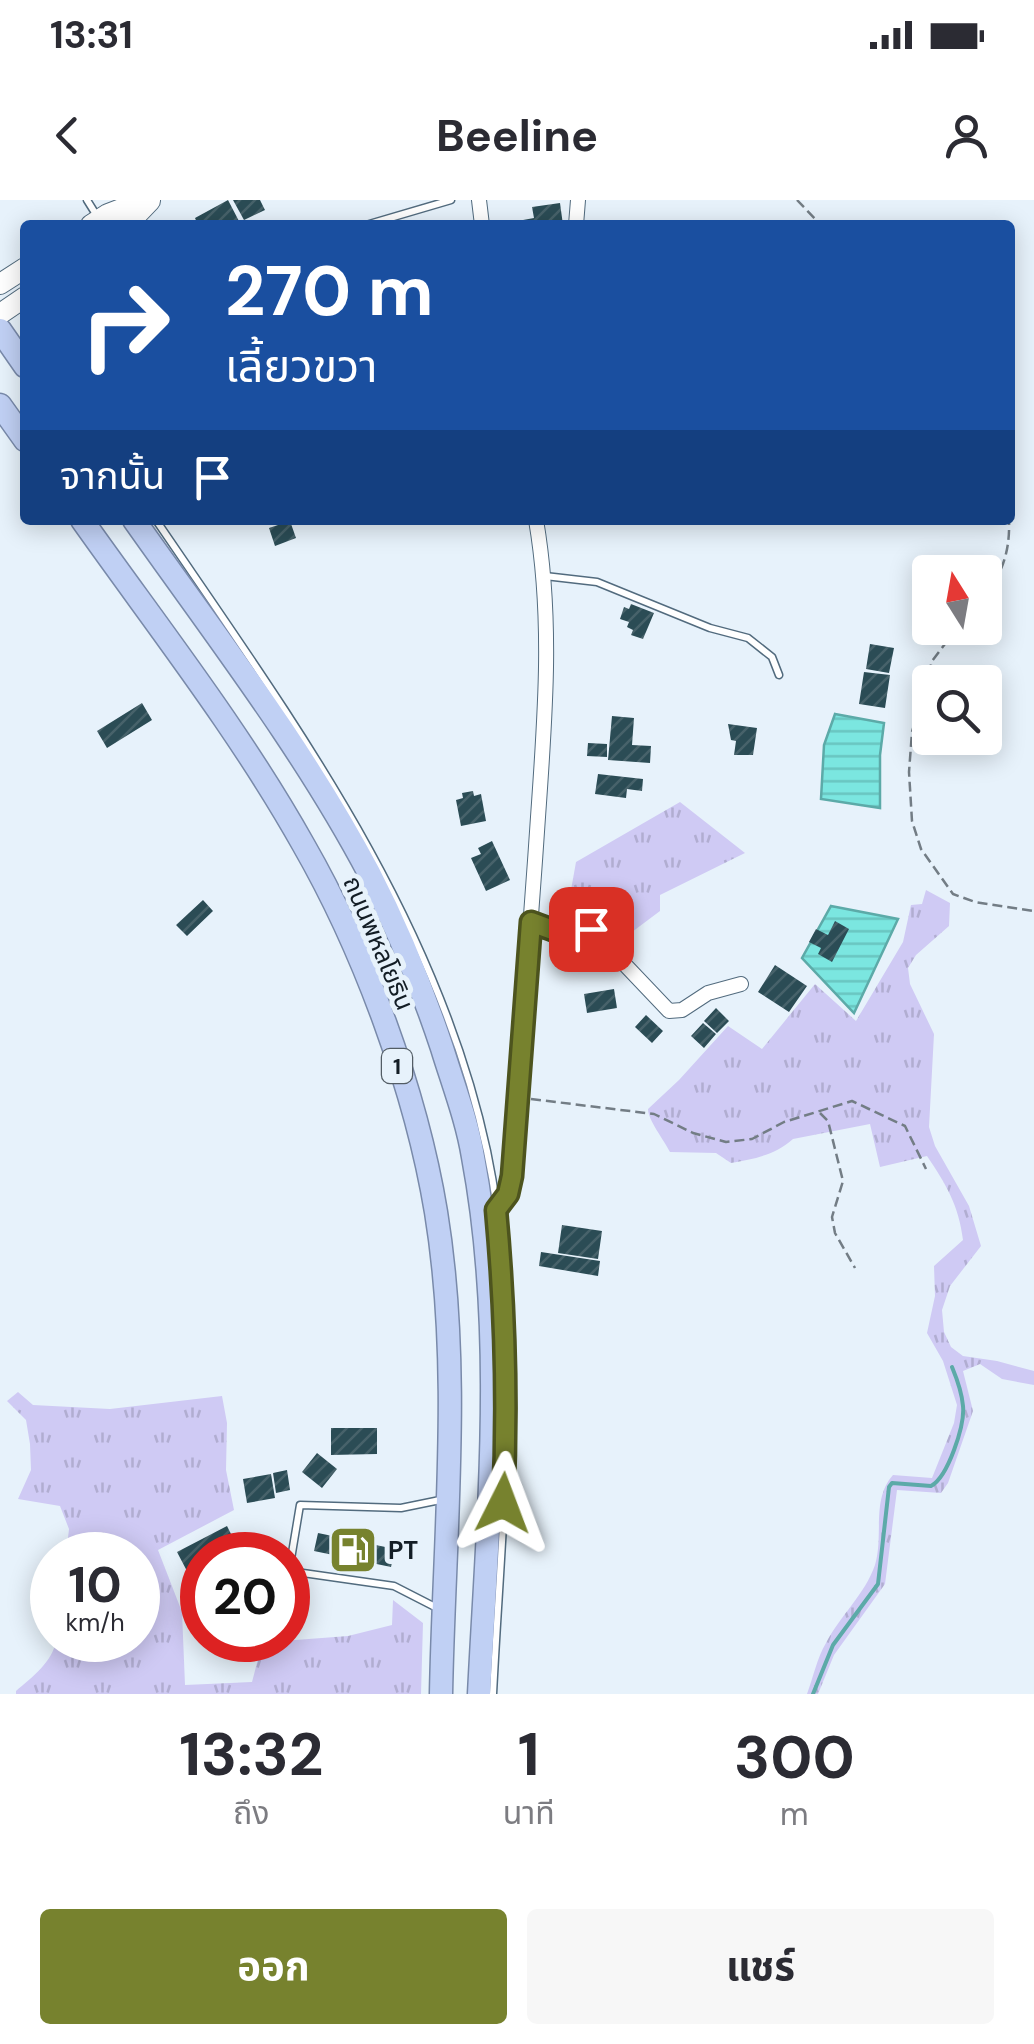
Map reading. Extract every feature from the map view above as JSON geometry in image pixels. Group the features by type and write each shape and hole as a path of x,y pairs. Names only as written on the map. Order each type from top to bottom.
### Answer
{"highway":[{"path":"0,330 20,359"},
{"path":"0,404 20,433"},
{"name":"ถนนพหลโยธิน","path":"86,525 288,818 350,938 380,1010 413,1117 436,1210 451,1391 441,1694"},
{"name":"ถนนพหลโยธิน","path":"138,525 294,747 370,874 427,1006 455,1090 490,1220 493,1426 479,1694"}],"main road":[{"path":"100,220 148,200"},
{"path":"131,220 148,200"}],"street":[{"path":"490,1220 508,1194 512,1176 531,922 547,650 546,576 537,525"},
{"path":"531,922 558,932 591,929 669,1011 682,1010 708,993 742,984"}],"lane":[{"path":"383,220 452,200"},
{"path":"159,525 305,740 382,868 440,1001 469,1086 487,1150 490,1220 505,1308 507,1426 493,1694"},
{"path":"546,576 598,582 710,628 748,638 772,657 780,675"},
{"path":"295,1532 300,1505 402,1508 447,1498"},
{"path":"310,1574 394,1586 443,1610"}],"path":[{"path":"797,200 816,220"},
{"path":"1002,566 1010,545 1009,525"},
{"path":"944,645 932,661 912,732 912,821 921,849 953,894 975,902 1034,910"},
{"path":"517,1097 654,1114 694,1133 726,1142 752,1138 784,1122 852,1101 906,1126 926,1169"},
{"path":"818,1112 828,1121 843,1181 832,1218 835,1233 855,1268"}],"green space":[{"path":"680,802 745,853 660,895 660,911 616,944 595,914 566,918 576,862"},
{"path":"926,890 950,903 949,926 916,955 908,968 910,984 934,1034 929,1127 935,1146 969,1206 981,1246 950,1286 942,1310 944,1332 951,1347 963,1356 1034,1371 1034,1385 1002,1379 980,1364 963,1371 973,1411 948,1483 941,1493 897,1490 885,1584 834,1655 818,1694 807,1694 823,1649 875,1565 886,1485 893,1475 932,1478 954,1423 957,1405 943,1361 927,1333 935,1296 934,1266 963,1240 958,1216 946,1186 927,1156 880,1167 870,1124 793,1139 772,1153 731,1163 716,1153 670,1152 648,1109 728,1026 762,1049 815,984 856,1021 903,942 911,905 922,904"},
{"path":"18,1392 33,1405 110,1409 222,1396 227,1423 226,1470 234,1510 192,1532 180,1532 180,1538 160,1549 160,1532 69,1532 60,1506 18,1499 31,1470 30,1444 26,1420 7,1401"},
{"path":"160,1555 180,1607 180,1662 184,1662 185,1685 252,1682 257,1662 310,1662 310,1639 348,1636 392,1625 393,1600 423,1623 421,1694 16,1694 46,1662 160,1662"}],"shaded area":[{"path":"835,714 884,723 880,808 821,799 824,745"},
{"path":"831,906 898,919 854,1013 802,958"}],"building":[{"path":"228,200 238,220 196,220"},
{"path":"233,200 260,200 265,210 244,220"},
{"path":"560,203 562,220 523,220 534,218 532,207"},
{"path":"291,525 296,538 275,546 269,528"},
{"path":"631,604 654,613 643,639 631,635 629,622 620,619 624,607 629,609"},
{"path":"870,644 894,648 889,673 866,669"},
{"path":"864,672 890,675 885,708 859,704"},
{"path":"142,703 152,720 107,748 97,731"},
{"path":"612,716 634,718 632,745 651,746 650,763 608,760"},
{"path":"728,724 757,728 753,755 734,755 736,741 731,740"},
{"path":"588,743 607,744 607,757 587,756"},
{"path":"598,774 643,779 642,791 627,789 626,798 595,794"},
{"path":"473,791 474,796 481,794 486,821 461,826 456,800 463,798 462,793"},
{"path":"492,841 510,880 486,891 471,858 481,854 478,848"},
{"path":"203,900 213,911 187,936 176,925"},
{"path":"835,921 849,929 832,962 818,954 821,948 809,942 816,929 828,935"},
{"path":"572,940 599,941 599,966 572,965"},
{"path":"775,965 807,986 789,1012 758,992"},
{"path":"614,989 617,1008 587,1013 584,994"},
{"path":"716,1008 729,1021 717,1033 704,1021"},
{"path":"646,1015 663,1031 652,1043 635,1027"},
{"path":"703,1023 716,1034 704,1048 691,1036"},
{"path":"562,1225 602,1231 598,1259 558,1253"},
{"path":"541,1252 600,1261 598,1276 539,1266"},
{"path":"331,1428 377,1428 377,1454 331,1455"},
{"path":"317,1453 337,1469 322,1488 302,1472"},
{"path":"287,1470 290,1490 276,1493 273,1473"},
{"path":"271,1474 275,1498 247,1503 243,1479"},
{"path":"318,1533 395,1549 391,1567 314,1551"}],"waterway":[{"path":"813,1694 833,1645 878,1584 889,1487 892,1483 931,1486 949,1462 963,1415 962,1397 952,1367"}],"place":[{"name":"PT","path":"353,1550"}],"route":[{"path":"503,1503 507,1426 505,1308 496,1210 508,1194 512,1176 531,922 558,932 591,929"}]}
